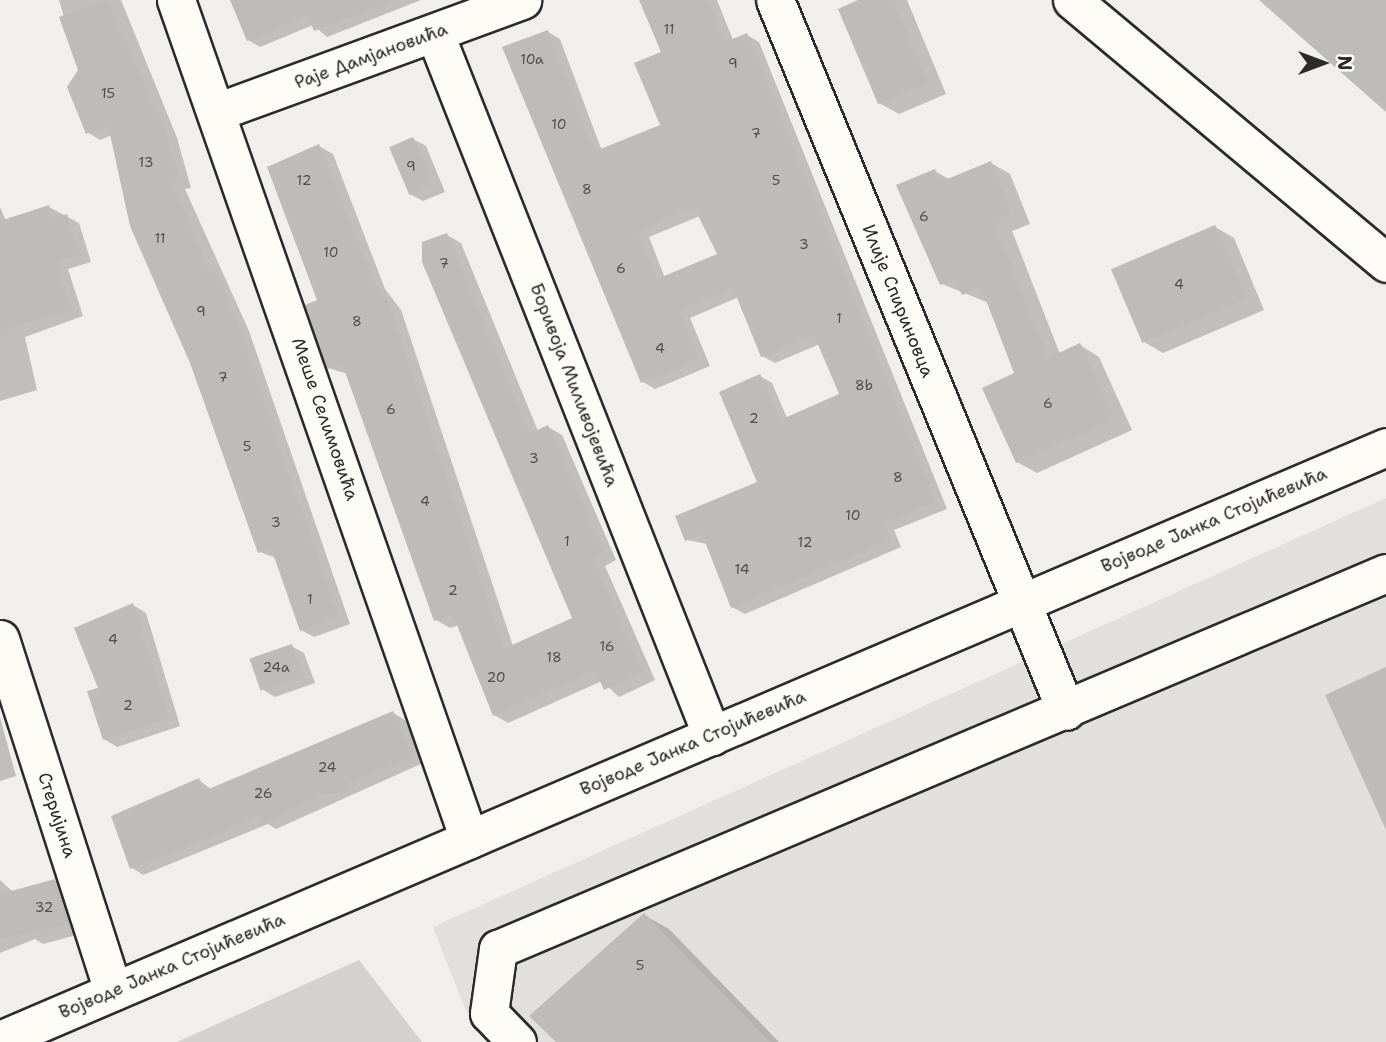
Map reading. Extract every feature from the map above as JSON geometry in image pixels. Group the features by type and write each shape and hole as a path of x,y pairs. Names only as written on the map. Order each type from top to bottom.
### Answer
{"street":[{"name":"Меше Селимовића","path":"176,0 219,111 469,839"},
{"name":"Раје Дамјановића","path":"219,111 522,0"},
{"name":"Илије Спириновца","path":"775,0 1023,600 1066,711"},
{"path":"1072,0 1386,263"},
{"name":"Боривоја Миливојевића","path":"435,34 712,736"},
{"name":"Војводе Јанка Стојићевића","path":"0,1040 1023,600 1386,447"},
{"path":"517,1042 489,1013 498,949 1066,711 1386,573"},
{"name":"Стеријина","path":"0,639 113,991"}],"shaded area":[{"path":"1386,498 1386,1042 492,1042 468,1016 433,927"},
{"path":"359,960 422,1042 177,1042"}],"building":[{"path":"107,0 165,130 179,181 173,182 208,272 216,269 237,322 338,617 300,631 271,548 258,553 190,363 130,226 108,125 86,134 67,87 78,70 59,17"},
{"path":"230,0 389,0 389,3 314,31 308,16 247,41"},
{"path":"639,0 708,0 725,42 747,33 935,502 883,523 890,540 731,608 702,534 685,541 675,516 757,482 719,392 760,374 780,420 839,394 814,335 761,357 733,288 679,311 699,359 641,383 502,47 548,30 593,152 660,125 634,63 661,52","holes":["694,207 717,254 657,279 637,231"]},
{"path":"858,0 893,0 928,83 878,104 838,9"},
{"path":"1259,0 1386,0 1386,112"},
{"path":"413,137 433,185 409,195 389,147"},
{"path":"319,144 372,279 387,300 503,649 572,618 422,262 422,242 447,233 529,434 548,425 568,469 603,552 592,558 643,672 604,690 595,670 493,716 453,615 434,621 342,363 327,369 305,305 317,300 267,167"},
{"path":"991,161 1011,213 993,220 1048,358 1080,343 1114,419 1016,463 982,388 1014,373 981,287 962,295 955,280 940,285 896,185 935,169 940,182"},
{"path":"49,205 53,218 67,214 79,255 56,262 71,309 0,331 0,221"},
{"path":"1215,225 1246,299 1142,343 1111,269"},
{"path":"133,603 168,719 103,740 87,691 98,688 74,628"},
{"path":"292,644 303,676 261,691 249,659"},
{"path":"1386,667 1386,830 1325,695"},
{"path":"393,711 412,757 347,783 349,790 322,795 263,823 260,816 130,869 111,816 199,778 204,791"},
{"path":"55,879 69,924 0,939 0,894"},
{"path":"644,913 770,1042 556,1042 529,1016"}]}
